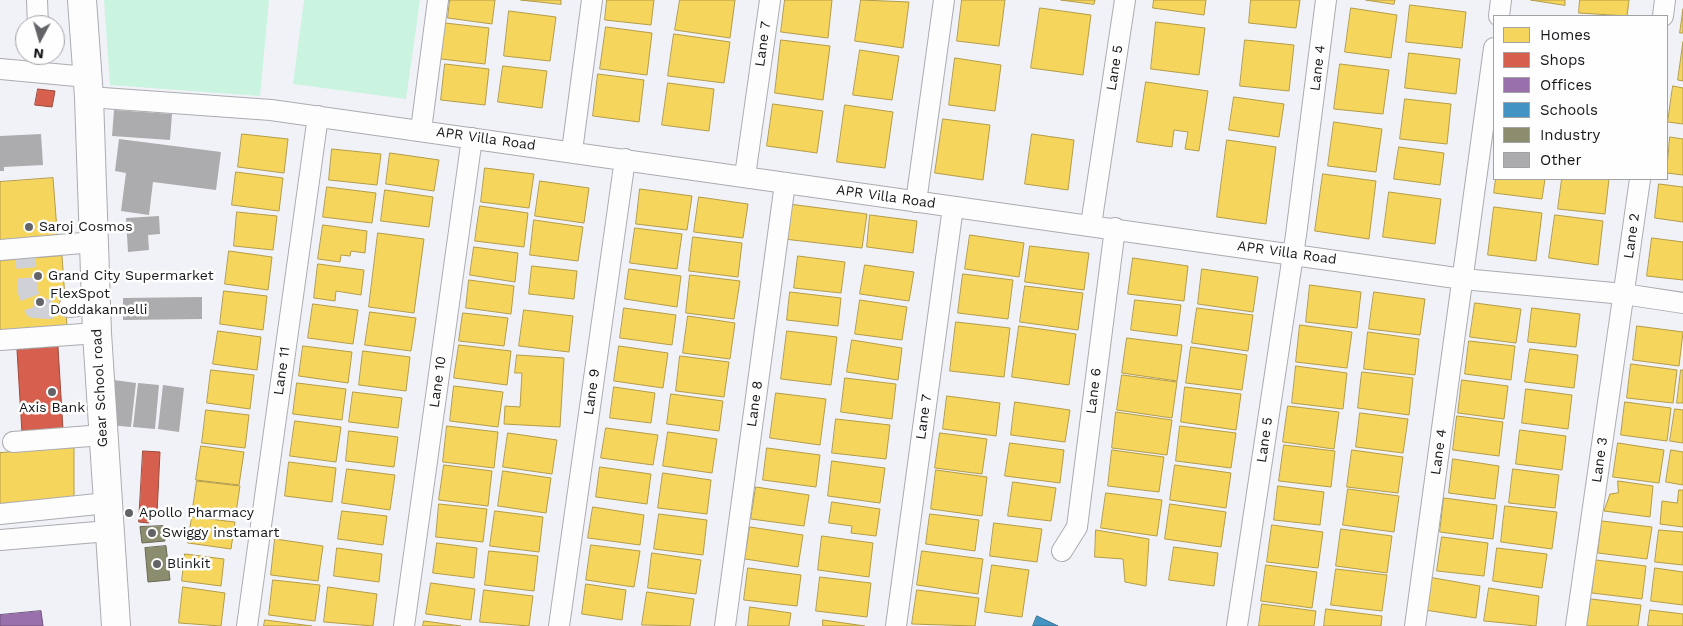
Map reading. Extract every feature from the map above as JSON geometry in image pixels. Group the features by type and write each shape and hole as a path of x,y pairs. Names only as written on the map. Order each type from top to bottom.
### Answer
{"main road":[{"name":"Gear School road","path":"82,0 88,87 97,333 116,626"}],"street":[{"path":"37,0 38,15"},
{"path":"421,130 438,0"},
{"path":"572,151 592,0"},
{"name":"Lane 7","path":"745,176 770,0"},
{"path":"916,202 944,0"},
{"name":"Lane 5","path":"1091,225 1125,0"},
{"name":"Lane 4","path":"1293,254 1326,0"},
{"path":"1498,15 1501,0"},
{"path":"1663,15 1665,0"},
{"path":"1463,279 1493,55"},
{"name":"APR Villa Road","path":"0,69 31,65"},
{"name":"APR Villa Road","path":"41,65 88,87 572,151 916,202 1115,228 1463,279 1624,294 1683,303"},
{"name":"Lane 11","path":"247,626 318,116"},
{"name":"Lane 10","path":"404,626 472,138"},
{"name":"Lane 9","path":"559,626 626,159"},
{"name":"Lane 2","path":"1624,294 1640,180"},
{"name":"Lane 8","path":"725,626 785,183"},
{"name":"Lane 7","path":"896,626 953,207"},
{"name":"Lane 6","path":"1062,551 1077,528 1115,228"},
{"path":"0,250 94,242"},
{"name":"Lane 5","path":"1237,626 1293,254"},
{"name":"Lane 4","path":"1415,626 1463,279"},
{"name":"Lane 3","path":"1576,626 1624,294"},
{"path":"69,307 96,304"},
{"path":"0,340 97,333"},
{"path":"13,442 103,435"},
{"path":"0,514 108,502"},
{"path":"0,540 109,531"}],"green space":[{"path":"104,0 269,0 260,96 110,85"},
{"path":"304,0 420,0 406,99 293,84"}],"building: Homes":[{"path":"450,0 495,0 492,24 448,18"},
{"path":"521,0 561,0 561,4"},
{"path":"607,0 654,0 651,25 605,20"},
{"path":"680,0 735,0 730,38 675,30"},
{"path":"785,0 832,0 828,38 781,32"},
{"path":"861,0 909,2 903,48 855,41"},
{"path":"962,0 1005,0 999,46 957,41"},
{"path":"1061,0 1095,0 1094,4"},
{"path":"1154,0 1206,0 1204,15 1153,8"},
{"path":"1251,0 1300,0 1296,28 1249,23"},
{"path":"1366,0 1395,0 1394,4"},
{"path":"1531,0 1565,0 1565,5"},
{"path":"1580,0 1629,0 1627,15 1579,13"},
{"path":"1410,5 1466,12 1462,48 1406,42"},
{"path":"1040,8 1091,15 1083,75 1031,68"},
{"path":"1351,8 1397,15 1391,58 1345,52"},
{"path":"1683,9 1683,33 1680,33"},
{"path":"509,11 556,17 550,61 504,56"},
{"path":"1156,22 1205,28 1199,75 1151,69"},
{"path":"445,23 489,28 485,64 441,59"},
{"path":"606,27 652,33 647,75 600,69"},
{"path":"674,34 730,42 724,83 668,76"},
{"path":"781,40 830,46 823,100 775,93"},
{"path":"1245,40 1294,45 1289,91 1240,86"},
{"path":"1683,42 1683,81 1678,80"},
{"path":"860,50 899,56 892,100 853,95"},
{"path":"1409,53 1460,59 1456,94 1405,88"},
{"path":"955,58 1001,65 995,111 949,105"},
{"path":"445,64 489,69 485,105 441,100"},
{"path":"1340,64 1389,70 1383,114 1334,109"},
{"path":"503,66 547,71 542,108 498,102"},
{"path":"598,74 644,80 639,122 593,116"},
{"path":"1146,82 1208,91 1199,151 1185,149 1188,132 1174,130 1172,147 1137,142"},
{"path":"668,83 714,89 709,131 662,125"},
{"path":"1673,86 1683,88 1683,124 1668,122"},
{"path":"1234,97 1284,104 1279,137 1229,130"},
{"path":"1405,99 1451,104 1447,144 1400,139"},
{"path":"773,104 823,111 817,153 767,146"},
{"path":"845,105 893,112 885,168 837,162"},
{"path":"943,119 990,125 983,180 935,173"},
{"path":"1334,122 1382,129 1376,172 1328,166"},
{"path":"242,134 288,139 284,173 238,167"},
{"path":"1032,134 1074,140 1068,190 1025,184"},
{"path":"1670,137 1683,139 1683,175 1668,173"},
{"path":"1227,140 1276,147 1266,224 1217,217"},
{"path":"1399,147 1444,153 1440,185 1394,179"},
{"path":"332,149 381,154 377,185 329,180"},
{"path":"390,153 439,160 434,191 386,184"},
{"path":"485,168 534,174 529,208 481,202"},
{"path":"236,172 283,178 279,211 232,205"},
{"path":"1323,174 1376,181 1369,239 1315,231"},
{"name":"Saroj Cosmos","path":"53,178 58,243 0,248 0,182"},
{"path":"1496,180 1545,180 1542,199 1494,193"},
{"path":"1562,180 1609,180 1605,214 1558,209"},
{"path":"540,181 589,188 584,223 535,216"},
{"path":"1659,184 1683,187 1683,222 1655,218"},
{"path":"327,187 376,193 372,223 323,217"},
{"path":"640,189 692,196 687,230 636,224"},
{"path":"385,190 433,197 429,227 381,221"},
{"path":"1389,192 1441,199 1435,244 1383,237"},
{"path":"699,197 748,204 743,238 694,232"},
{"path":"789,204 867,214 862,248 784,239"},
{"path":"480,206 528,213 524,247 475,241"},
{"path":"1494,207 1542,213 1536,261 1488,255"},
{"path":"237,212 277,216 273,250 234,246"},
{"path":"870,215 917,221 913,253 867,247"},
{"path":"1555,215 1603,221 1598,265 1549,258"},
{"path":"534,220 583,227 578,261 530,255"},
{"path":"323,225 367,231 365,253 351,251 350,256 341,255 340,262 318,259"},
{"path":"635,228 682,234 677,269 630,263"},
{"path":"378,233 424,239 414,313 369,307"},
{"path":"970,235 1024,243 1019,277 965,269"},
{"path":"693,237 742,243 738,277 689,271"},
{"path":"1652,238 1683,242 1683,280 1647,276"},
{"path":"1030,246 1089,253 1084,290 1025,282"},
{"path":"474,247 518,253 515,282 470,275"},
{"path":"229,251 272,257 268,290 225,284"},
{"path":"62,256 67,326 0,332 0,261"},
{"path":"798,256 845,262 841,293 794,288"},
{"path":"1133,258 1188,266 1184,301 1128,294"},
{"path":"318,264 364,270 361,295 336,291 335,301 314,298"},
{"path":"865,265 914,272 909,301 860,294"},
{"path":"532,266 577,271 574,299 529,294"},
{"path":"629,269 681,276 677,307 625,299"},
{"path":"1202,269 1258,277 1253,312 1198,304"},
{"path":"963,274 1013,280 1008,319 958,313"},
{"path":"690,275 740,281 734,319 686,313"},
{"path":"469,280 514,286 511,314 466,308"},
{"path":"1310,285 1361,292 1357,328 1306,322"},
{"path":"1025,286 1083,293 1078,330 1020,322"},
{"path":"224,291 267,296 263,330 220,324"},
{"path":"790,292 841,298 838,326 787,320"},
{"path":"1374,292 1425,299 1420,335 1369,329"},
{"path":"860,300 907,307 902,340 855,334"},
{"path":"1135,300 1181,305 1177,336 1131,330"},
{"path":"1475,303 1521,309 1516,343 1470,337"},
{"path":"313,304 358,310 353,344 308,338"},
{"path":"624,308 676,315 672,345 620,338"},
{"path":"1197,308 1253,315 1248,351 1192,343"},
{"path":"1532,308 1580,314 1576,347 1528,342"},
{"path":"524,310 573,316 569,352 519,346"},
{"path":"370,312 416,318 411,351 365,345"},
{"path":"463,313 508,318 504,346 459,341"},
{"path":"688,316 735,323 730,359 683,353"},
{"path":"956,322 1010,328 1004,377 950,371"},
{"path":"1300,325 1352,332 1347,368 1296,362"},
{"path":"1019,326 1076,334 1069,385 1012,377"},
{"path":"1637,326 1683,332 1679,366 1633,360"},
{"path":"218,331 261,337 257,370 213,364"},
{"path":"787,331 837,337 831,385 781,379"},
{"path":"1368,332 1419,339 1415,375 1364,369"},
{"path":"1127,338 1182,345 1177,381 1122,373"},
{"path":"852,340 902,348 898,380 847,372"},
{"path":"1469,341 1515,346 1511,380 1465,374"},
{"path":"459,345 511,351 507,385 454,378"},
{"path":"303,346 352,352 348,383 299,376"},
{"path":"619,346 668,353 663,388 614,381"},
{"path":"1191,347 1247,355 1242,390 1186,383"},
{"path":"1530,349 1578,355 1574,388 1525,382"},
{"path":"363,351 410,357 406,391 359,385"},
{"path":"517,355 564,358 560,427 504,424 505,406 520,407 522,373 515,373"},
{"path":"680,356 729,362 724,397 676,391"},
{"path":"1631,364 1677,370 1673,403 1627,398"},
{"path":"1296,366 1347,373 1343,409 1292,403"},
{"path":"211,370 254,375 250,409 207,403"},
{"path":"1681,370 1683,370 1683,403 1677,403"},
{"path":"1362,372 1413,378 1409,415 1358,408"},
{"path":"1122,375 1177,382 1172,418 1117,410"},
{"path":"845,378 896,384 892,419 841,412"},
{"path":"1462,380 1508,386 1504,419 1458,413"},
{"path":"297,383 346,389 342,420 293,414"},
{"path":"454,386 503,392 498,427 450,421"},
{"path":"614,387 655,393 651,423 610,418"},
{"path":"1185,387 1241,394 1236,430 1181,422"},
{"path":"1526,389 1572,395 1568,429 1522,423"},
{"path":"353,392 402,398 398,428 349,422"},
{"path":"776,393 826,399 820,445 770,438"},
{"path":"671,394 723,401 719,431 667,424"},
{"path":"947,396 1000,403 996,436 943,429"},
{"path":"1015,402 1070,410 1065,442 1011,435"},
{"path":"1625,402 1671,408 1667,441 1621,435"},
{"path":"1288,406 1339,412 1334,449 1283,442"},
{"path":"1675,409 1683,410 1683,443 1670,441"},
{"path":"206,410 249,415 245,448 202,443"},
{"path":"1116,412 1172,420 1167,455 1112,448"},
{"path":"1360,413 1408,419 1403,453 1356,447"},
{"path":"1457,416 1503,422 1499,456 1453,450"},
{"path":"836,419 890,425 886,459 832,453"},
{"path":"295,421 341,427 336,462 290,456"},
{"path":"447,426 498,432 494,468 443,462"},
{"path":"1180,426 1236,433 1231,468 1176,461"},
{"path":"606,428 658,435 653,465 601,458"},
{"path":"1520,430 1566,436 1562,470 1516,464"},
{"path":"349,431 398,437 394,467 346,461"},
{"path":"668,432 717,439 712,473 663,466"},
{"path":"508,433 557,440 552,474 503,467"},
{"path":"940,433 987,439 982,474 935,468"},
{"path":"1010,443 1064,450 1060,483 1005,476"},
{"path":"1618,443 1664,450 1659,483 1613,477"},
{"path":"1284,445 1335,451 1331,487 1279,481"},
{"path":"201,446 244,452 239,485 196,480"},
{"path":"74,448 74,501 0,508 0,453"},
{"path":"767,448 820,455 816,487 763,480"},
{"path":"1112,450 1164,457 1159,492 1108,486"},
{"path":"1352,450 1403,457 1398,493 1347,487"},
{"path":"1671,450 1683,452 1683,485 1666,482"},
{"path":"1453,459 1499,466 1495,499 1449,493"},
{"path":"832,461 885,468 880,503 828,496"},
{"path":"289,462 336,468 332,502 285,496"},
{"path":"444,465 492,471 488,506 439,500"},
{"path":"1175,465 1231,473 1226,508 1170,500"},
{"path":"600,467 651,474 647,504 596,497"},
{"path":"347,469 395,475 390,510 342,503"},
{"path":"1513,469 1559,475 1555,508 1509,503"},
{"path":"936,470 987,477 982,516 931,509"},
{"path":"503,471 551,478 546,513 498,506"},
{"path":"663,473 711,480 707,514 658,508"},
{"path":"197,481 240,486 235,519 192,514"},
{"path":"1618,481 1653,486 1650,517 1604,511 1610,494 1618,493"},
{"path":"1013,482 1056,488 1051,521 1008,516"},
{"path":"1278,486 1324,492 1320,525 1274,520"},
{"path":"756,487 809,495 804,526 751,519"},
{"path":"1348,489 1399,496 1394,532 1343,525"},
{"path":"1679,490 1683,490 1683,527 1660,524 1662,501 1677,503"},
{"path":"1106,493 1162,500 1157,536 1101,528"},
{"path":"1444,498 1497,505 1493,539 1440,532"},
{"path":"832,502 880,509 876,536 851,533 852,526 829,523"},
{"path":"439,504 487,509 483,542 436,537"},
{"path":"1170,504 1226,512 1221,547 1165,539"},
{"path":"1505,506 1557,512 1552,549 1501,542"},
{"path":"593,507 644,515 640,545 588,538"},
{"path":"342,511 387,516 383,545 338,539"},
{"path":"495,511 543,517 539,552 490,546"},
{"path":"659,514 707,520 703,555 654,549"},
{"path":"930,514 979,520 975,551 926,544"},
{"path":"192,517 235,522 231,549 188,543"},
{"path":"1602,521 1652,527 1647,559 1598,553"},
{"path":"994,523 1042,529 1037,562 990,556"},
{"path":"1272,525 1323,532 1318,568 1267,562"},
{"path":"750,527 803,535 798,567 745,559"},
{"path":"1341,529 1392,536 1387,573 1336,566"},
{"path":"1096,530 1149,539 1146,586 1125,582 1123,559 1095,557"},
{"path":"1659,530 1683,532 1683,565 1655,562"},
{"path":"822,536 873,543 869,577 818,570"},
{"path":"1442,537 1488,543 1484,576 1437,571"},
{"path":"275,539 323,546 318,581 271,575"},
{"path":"437,543 477,548 474,578 433,573"},
{"path":"591,545 640,551 634,587 586,580"},
{"path":"1174,547 1218,553 1214,586 1169,580"},
{"path":"337,548 382,554 379,582 334,576"},
{"path":"1497,548 1547,554 1542,588 1493,581"},
{"path":"489,551 538,556 534,591 485,585"},
{"path":"922,551 983,559 978,594 917,585"},
{"path":"652,553 701,560 696,594 648,588"},
{"path":"185,554 224,559 221,586 182,581"},
{"path":"1596,560 1646,566 1642,599 1592,593"},
{"path":"992,565 1029,570 1022,617 985,612"},
{"path":"1266,565 1317,572 1312,608 1261,601"},
{"path":"748,568 801,575 797,606 744,600"},
{"path":"1655,568 1683,572 1683,605 1651,601"},
{"path":"1336,569 1387,575 1382,611 1331,605"},
{"path":"820,577 871,583 867,617 816,611"},
{"path":"1428,577 1480,586 1476,618 1425,610"},
{"path":"273,580 320,585 315,621 269,615"},
{"path":"431,583 475,589 471,620 426,614"},
{"path":"586,584 626,590 622,620 582,614"},
{"path":"183,587 225,593 221,626 179,623"},
{"path":"328,587 377,594 373,626 324,622"},
{"path":"1489,588 1539,596 1536,626 1484,621"},
{"path":"484,590 533,596 529,626 480,622"},
{"path":"917,590 979,598 975,626 912,624"},
{"path":"647,592 694,599 690,626 642,625"},
{"path":"1591,599 1641,605 1638,626 1587,626"},
{"path":"1262,604 1316,611 1314,626 1259,626"},
{"path":"750,607 791,613 789,626 748,626"},
{"path":"1326,609 1382,616 1381,626 1324,626"},
{"path":"1650,610 1683,614 1683,626 1648,626"},
{"path":"265,620 312,626 264,626"},
{"path":"823,620 865,626 823,626"},
{"path":"424,621 461,626 423,626"}],"building: Shops":[{"path":"38,89 55,91 52,107 35,105"},
{"path":"58,347 63,430 22,433 17,350"},
{"path":"143,451 160,452 157,514 149,514 149,523 139,522"}],"building: Offices":[{"path":"41,611 43,626 0,626 0,615"}],"building: Schools":[{"path":"1037,616 1058,626 1033,626"}],"building: Industry":[{"name":"Swiggy instamart","path":"163,526 165,541 142,543 140,527"},
{"name":"Blinkit","path":"166,546 170,580 148,582 145,548"}],"building: Other":[{"path":"114,110 172,114 170,140 112,136"},
{"path":"41,134 43,165 4,167 4,171 0,171 0,136"},
{"path":"119,139 221,152 216,190 153,182 149,215 121,211 126,173 115,171"},
{"path":"159,216 160,234 148,235 149,250 128,252 126,218"},
{"path":"202,297 202,319 123,320 123,298"},
{"path":"114,380 136,383 131,427 109,425"},
{"path":"138,383 159,385 155,429 133,427"},
{"path":"163,385 184,388 179,432 158,429"}],"tunnel":[{"path":"25,248 28,292 34,308 69,307"}],"place":[{"name":"Saroj Cosmos","path":"29,227"},
{"name":"Grand City Supermarket","path":"38,276"},
{"name":"FlexSpot Doddakannelli","path":"40,302"},
{"name":"Axis Bank","path":"52,392"},
{"name":"Apollo Pharmacy","path":"129,513"},
{"name":"Swiggy instamart","path":"152,533"},
{"name":"Blinkit","path":"157,564"}]}
